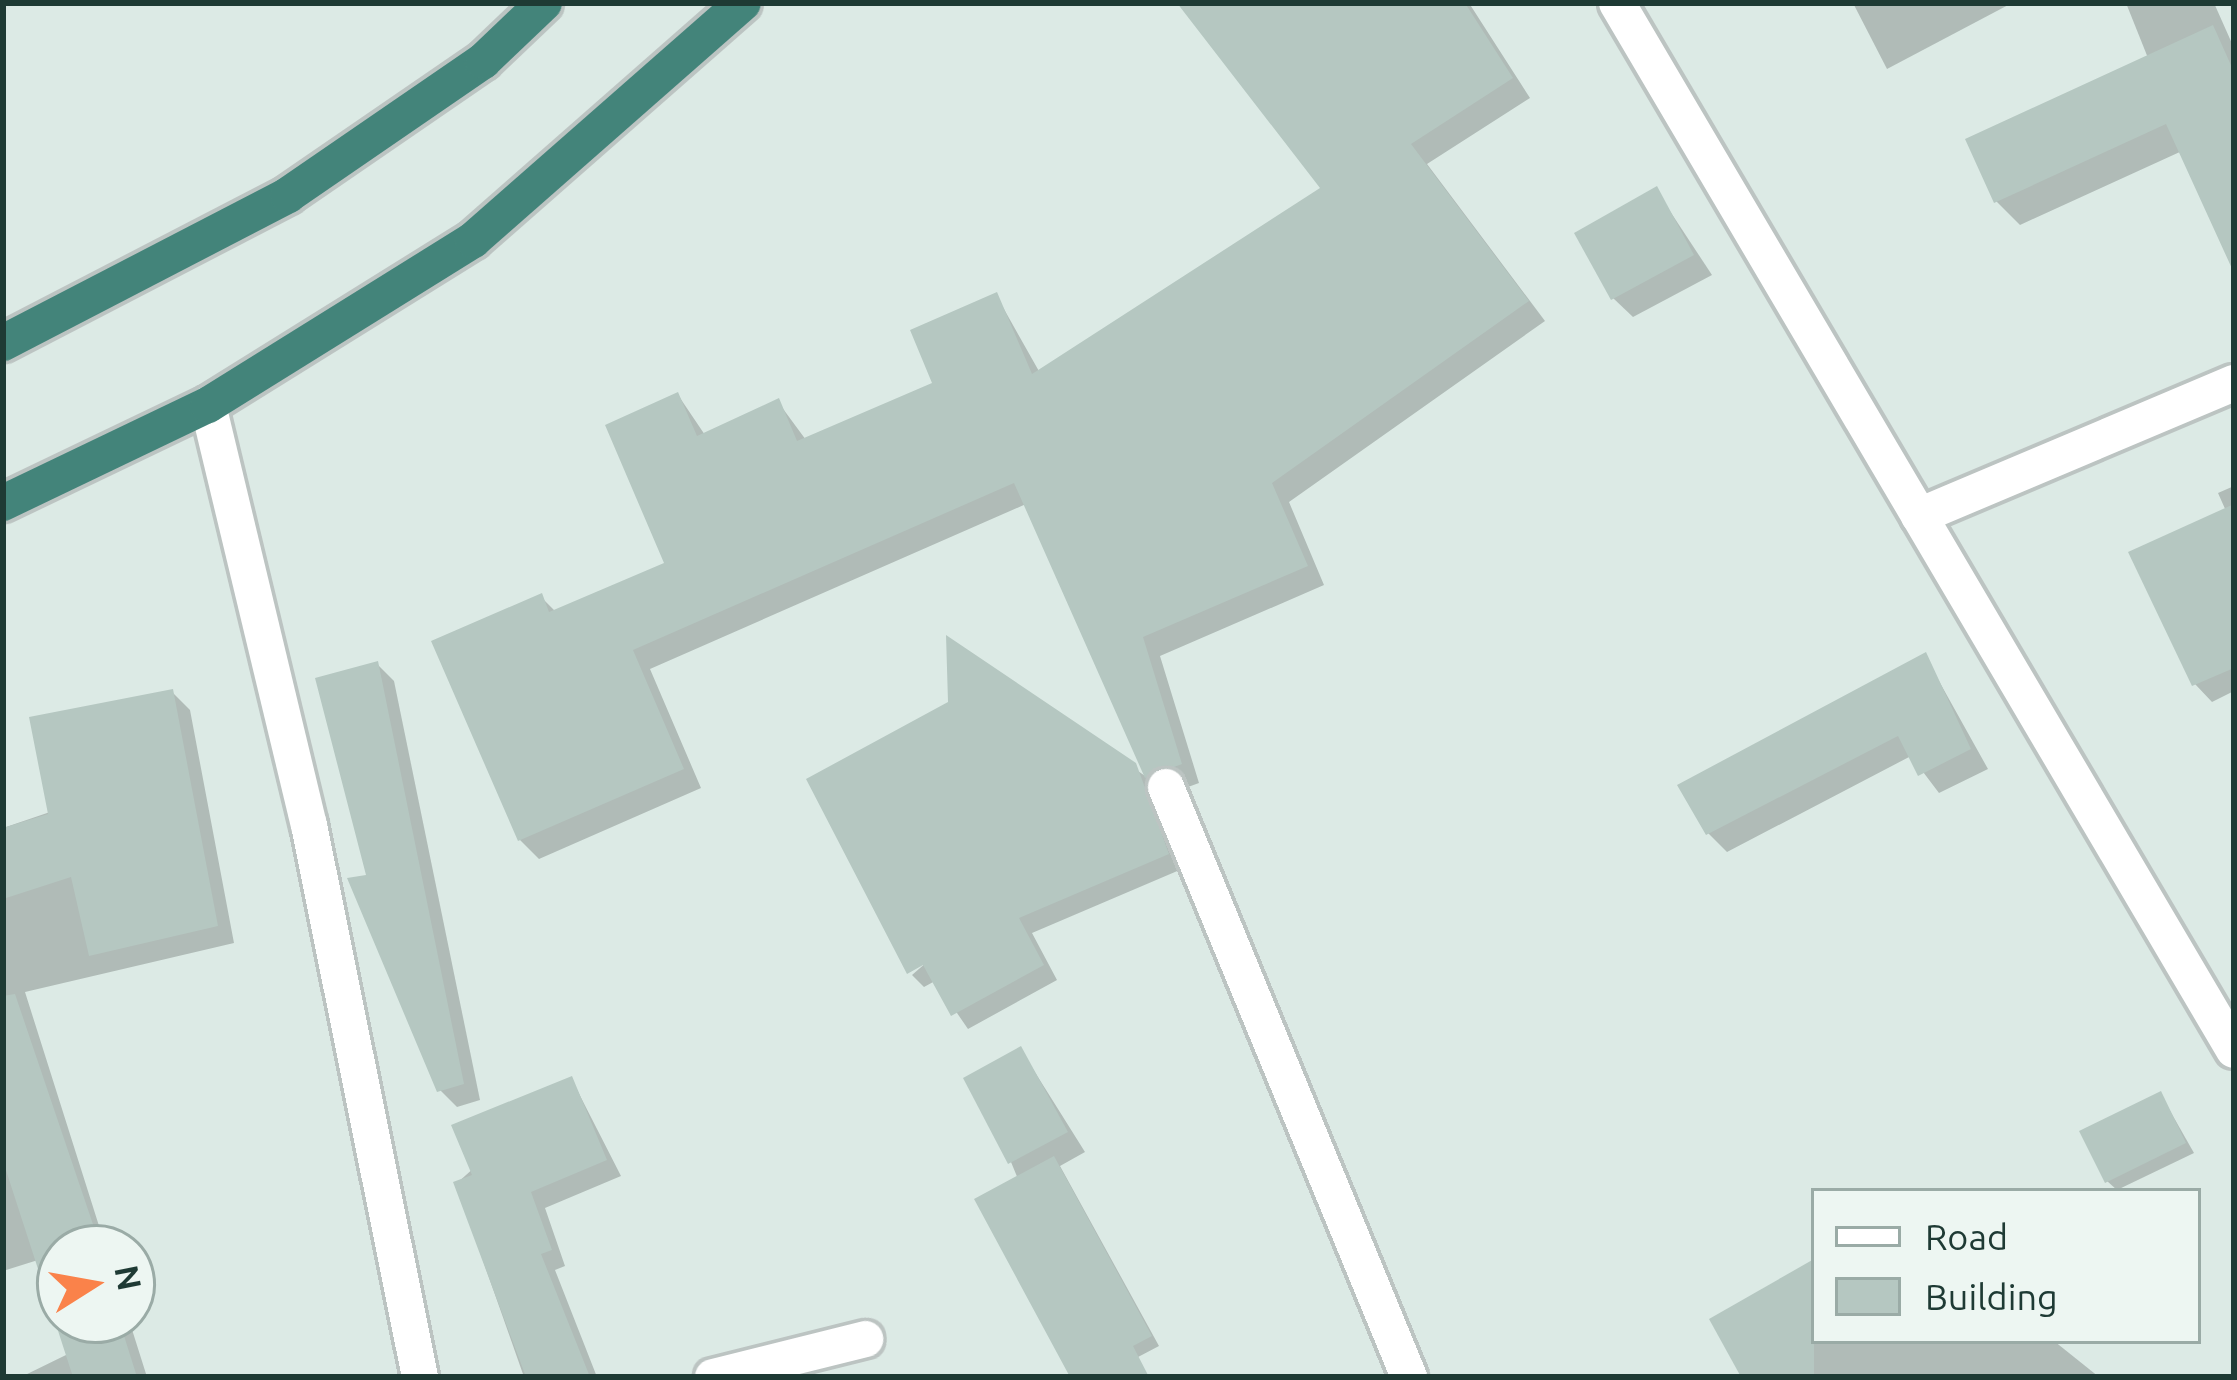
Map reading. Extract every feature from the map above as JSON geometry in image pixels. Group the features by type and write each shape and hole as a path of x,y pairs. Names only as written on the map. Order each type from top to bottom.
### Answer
{"highway":[{"path":"3,343 289,195 484,61 544,3"},
{"path":"3,503 208,405 473,240 743,3"}],"street":[{"path":"1617,3 2234,1050"},
{"path":"1919,516 2234,383"},
{"path":"208,405 309,825 420,1377"},
{"path":"1166,787 1409,1377"},
{"path":"712,1377 865,1339"}],"building":[{"path":"1177,3 1465,3 1513,78 1411,144 1529,301 1272,483 1308,566 1143,637 1182,764 1145,778 1014,483 633,650 684,769 518,841 431,641 542,593 549,612 664,563 605,425 678,392 697,436 779,398 797,441 932,383 910,330 997,292 1032,374 1320,188"},
{"path":"2213,25 2234,72 2234,273 2166,124 1994,203 1965,139"},
{"path":"1657,186 1694,255 1611,300 1574,233"},
{"path":"2234,504 2234,668 2192,686 2128,552"},
{"path":"946,635 1136,763 1169,854 1019,918 1044,965 951,1016 923,965 907,974 806,779 948,702"},
{"path":"1926,652 1971,749 1918,776 1898,736 1706,835 1677,785"},
{"path":"378,661 464,1084 437,1092 347,878 366,875 315,678"},
{"path":"173,689 218,926 89,956 71,877 3,899 3,828 48,814 29,717"},
{"path":"15,994 93,1224 36,1224 36,1263 3,1161 3,996"},
{"path":"1021,1046 1068,1132 1008,1164 963,1078"},
{"path":"572,1076 607,1160 531,1192 552,1250 541,1254 590,1377 526,1377 453,1182 472,1175 451,1125"},
{"path":"2161,1091 2186,1143 2105,1183 2079,1131"},
{"path":"1054,1156 1152,1336 1133,1346 1149,1377 1070,1377 974,1199"},
{"path":"1811,1261 1814,1377 1741,1377 1709,1319"},
{"path":"62,1344 127,1344 137,1377 73,1377"}]}
